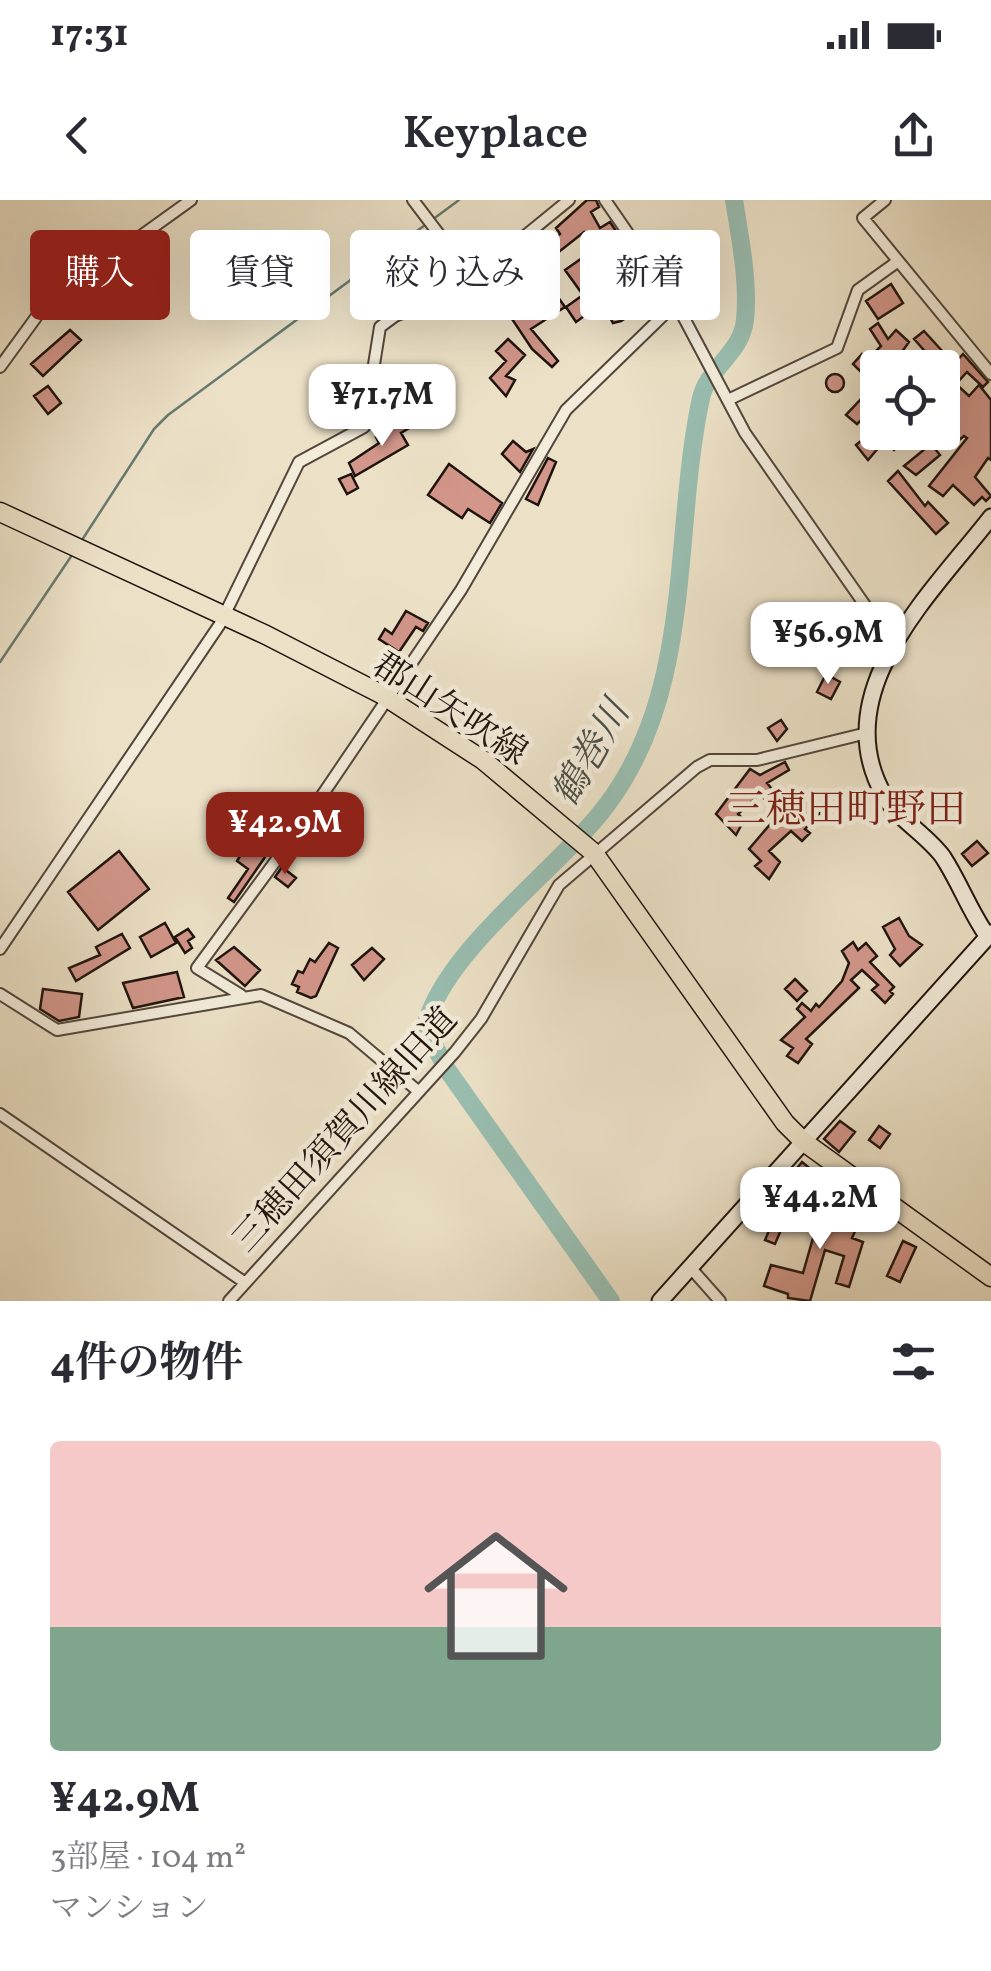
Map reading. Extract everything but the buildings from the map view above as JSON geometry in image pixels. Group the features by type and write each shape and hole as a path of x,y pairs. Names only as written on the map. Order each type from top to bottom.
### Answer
{"main road":[{"name":"郡山矢吹線","path":"0,512 224,616 388,699 483,760 588,848 785,1123 804,1142 991,1278"}],"street":[{"path":"0,367 45,305 192,200"},
{"path":"413,200 435,230"},
{"path":"532,230 569,200"},
{"path":"604,200 625,230"},
{"path":"885,200 863,218 991,374"},
{"path":"730,399 837,348 858,290 897,262"},
{"path":"0,949 224,616 299,462 364,427 380,327 393,320"},
{"path":"241,996 197,968 388,699 512,508 566,410 659,320"},
{"path":"685,320 745,433 892,644"},
{"path":"660,1301 990,935 942,856 887,800 873,773 867,733 871,697 892,644 991,517"},
{"name":"三穂田須賀川線旧道","path":"231,1300 455,1052 481,1019 558,884 588,848 710,760 757,760 867,733"},
{"path":"0,994 57,1030 241,996 262,996 340,1028 418,1092"},
{"path":"0,1114 244,1282"},
{"path":"689,1266 720,1301"}],"waterway":[{"path":"432,220 459,200"},
{"name":"鶴巻川","path":"611,1301 446,1068 425,1027 437,998 478,940 606,806 634,760 654,712 668,661 676,609 701,398 710,378 738,341 745,320 745,276 734,200"},
{"path":"82,540 154,429 168,415 425,225"},
{"path":"0,662 72,555"}],"district":[{"name":"三穂田町野田","path":"846,808"}]}
